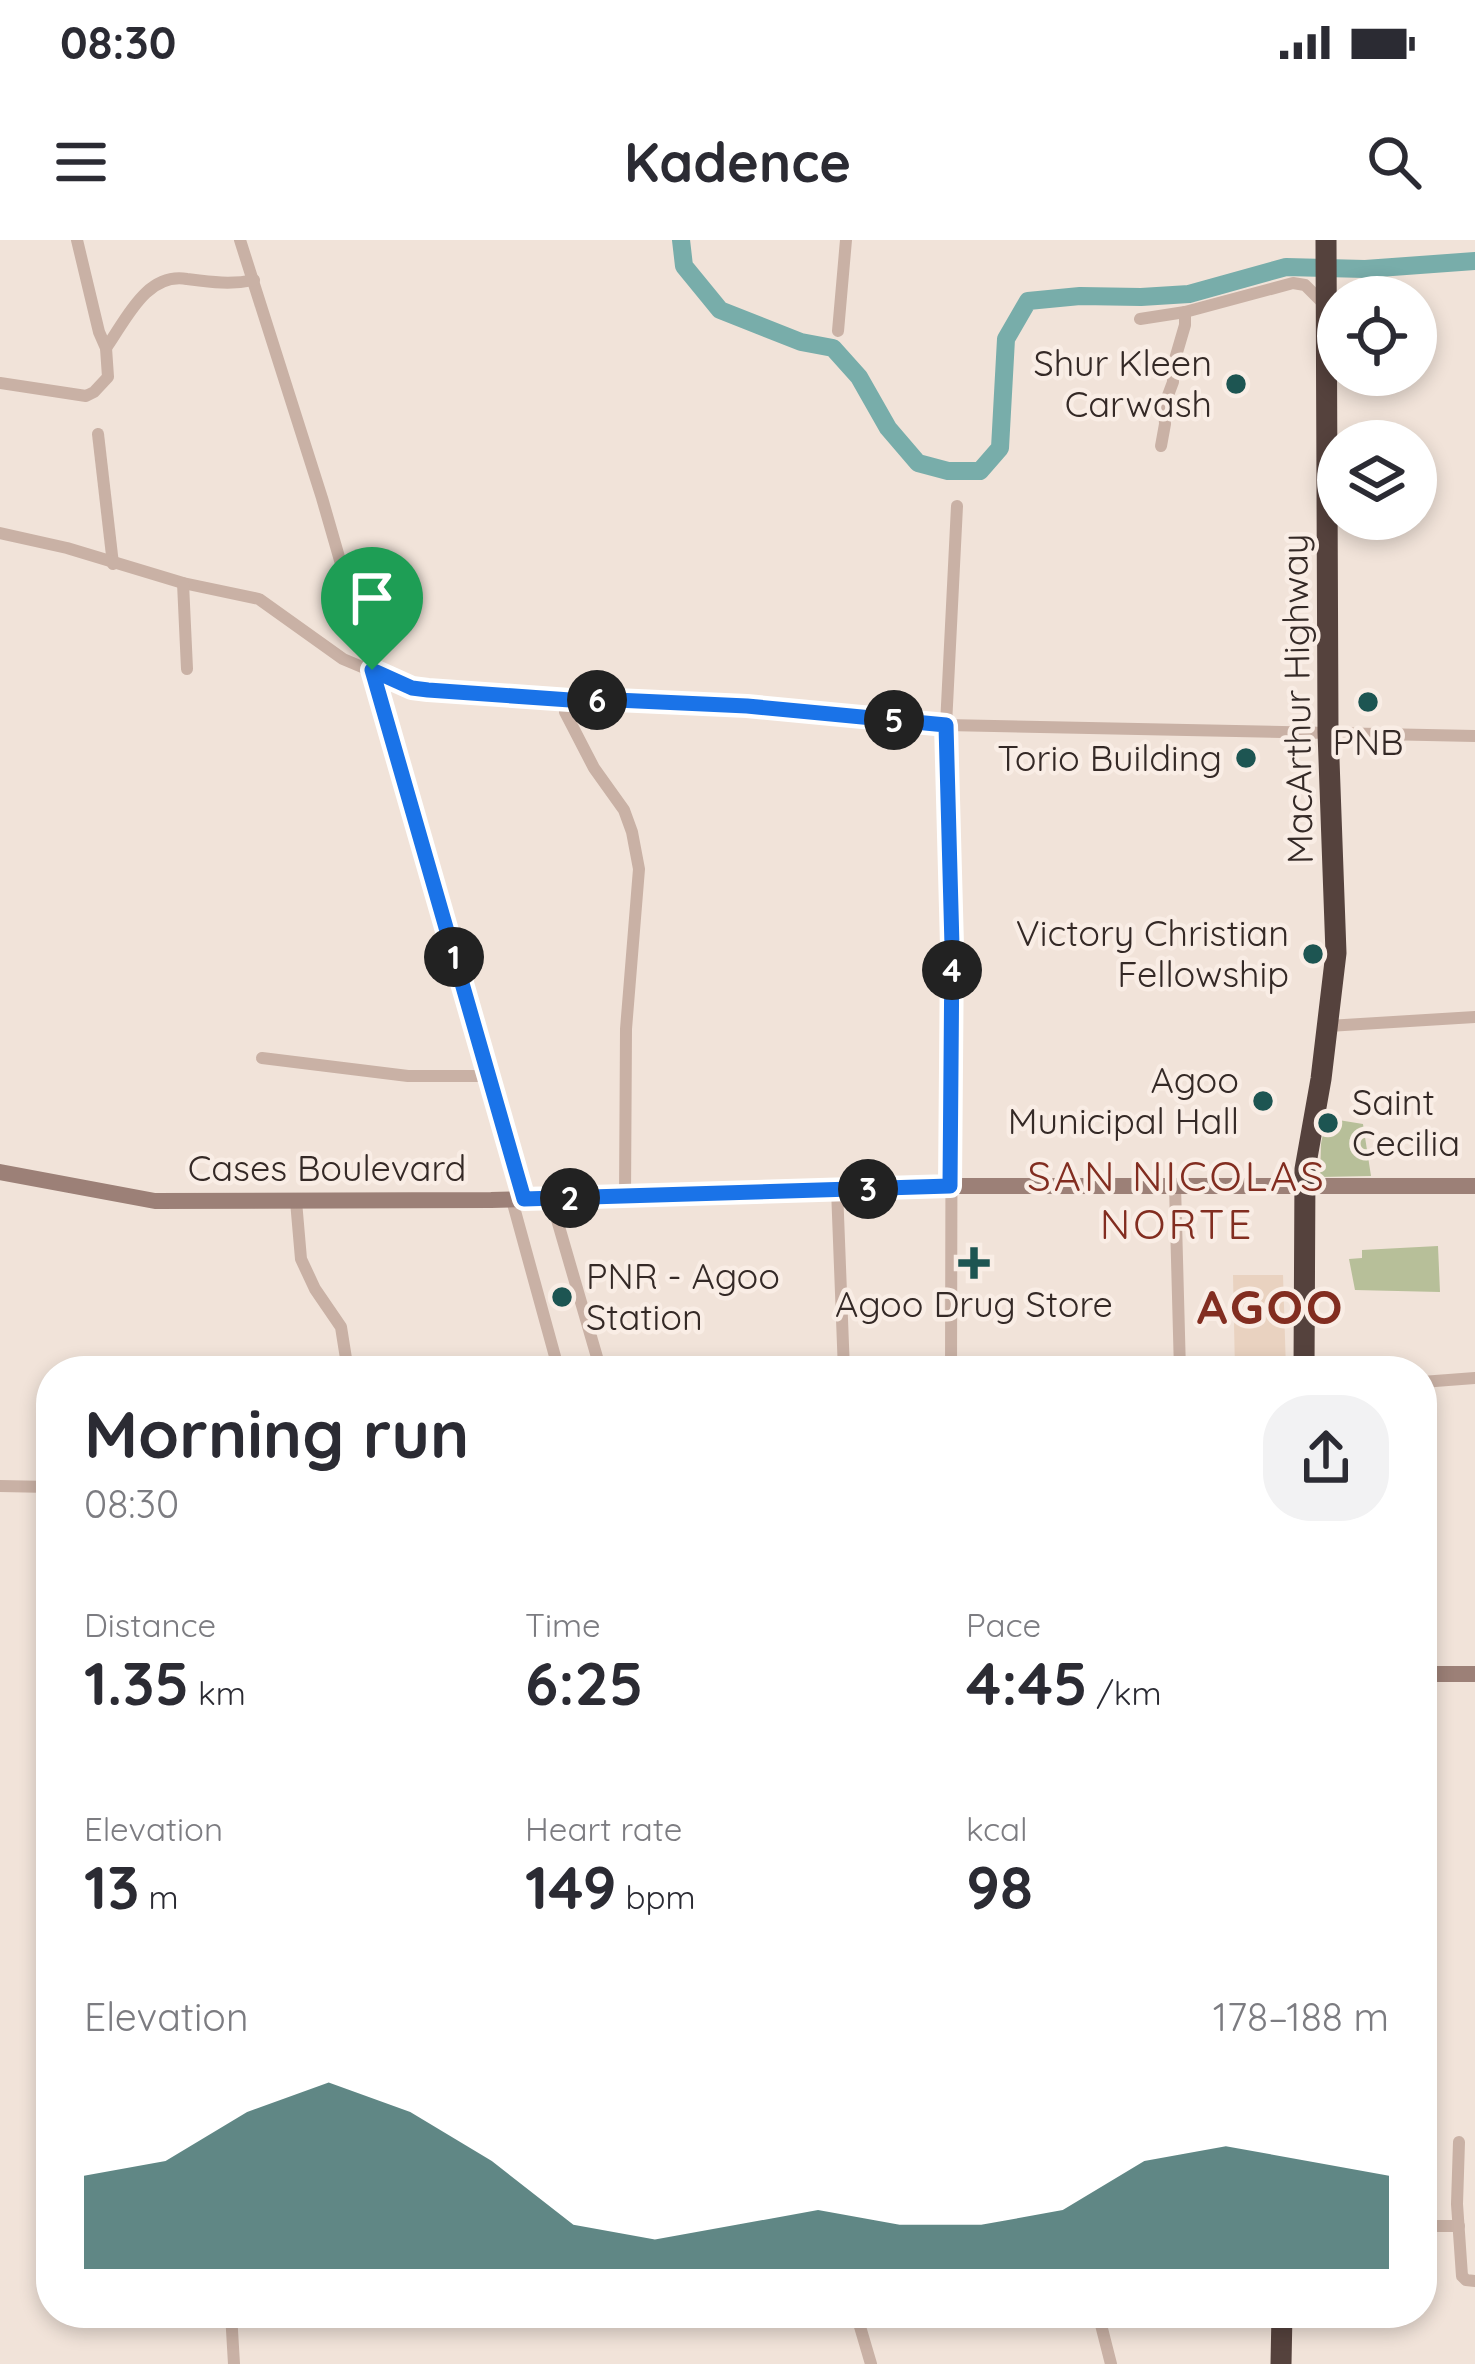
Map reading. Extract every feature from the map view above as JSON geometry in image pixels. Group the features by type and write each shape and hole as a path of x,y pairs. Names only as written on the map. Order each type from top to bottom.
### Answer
{"highway":[{"name":"MacArthur Highway","path":"1327,240 1327,276"},
{"name":"MacArthur Highway","path":"1304,1356 1304,1185 1336,952 1328,732 1327,396"},
{"path":"1281,2364 1282,2328"}],"street":[{"path":"0,383 86,396 108,376 106,348 77,240"},
{"path":"240,240 490,1076 555,1356"},
{"path":"838,331 846,240"},
{"path":"106,348 157,282 171,277 236,284 254,280"},
{"path":"1140,319 1293,283 1317,293"},
{"path":"1162,446 1164,406 1185,312"},
{"path":"98,434 113,564"},
{"path":"950,1356 952,946 946,725 956,506"},
{"path":"0,533 68,548 183,584 259,598 343,658 412,688 564,700 747,706 946,725 1475,736"},
{"path":"183,584 188,669"},
{"path":"564,700 565,712 594,768 624,810 639,869 626,1029 625,1197"},
{"path":"1328,1026 1475,1017"},
{"path":"262,1058 408,1076 490,1076"},
{"name":"Cases Boulevard","path":"0,1172 155,1201 518,1200 950,1186 1475,1186"},
{"path":"1175,1185 1180,1356"},
{"path":"837,1190 843,1356"},
{"path":"551,1199 597,1356"},
{"path":"296,1201 301,1259 341,1327 346,1356"},
{"path":"1437,1381 1475,1378"},
{"path":"0,1486 36,1487"},
{"path":"1437,1674 1475,1674"},
{"path":"1459,2142 1462,2276 1475,2281"},
{"path":"1437,2226 1459,2225"},
{"path":"232,2328 234,2364"},
{"path":"861,2328 872,2364"},
{"path":"1102,2328 1112,2364"}],"green space":[{"path":"1326,1118 1363,1124 1371,1176 1320,1177"},
{"path":"1438,1246 1440,1292 1355,1290 1349,1259 1362,1258 1362,1250"}],"shaded area":[{"path":"1233,1275 1283,1275 1286,1356 1235,1356"}],"waterway":[{"path":"681,240 684,266 720,310 801,342 833,348 859,377 888,428 918,463 948,471 980,471 1000,448 1006,339 1028,301 1189,294 1286,267 1365,269 1475,261"}],"place":[{"name":"Shur Kleen Carwash","path":"1236,384"},
{"name":"PNB","path":"1368,702"},
{"name":"Torio Building","path":"1246,758"},
{"name":"Victory Christian Fellowship","path":"1313,954"},
{"name":"Agoo Municipal Hall","path":"1263,1101"},
{"name":"Saint Cecilia","path":"1328,1123"},
{"name":"Agoo Drug Store","path":"974,1263"},
{"name":"PNR - Agoo Station","path":"562,1297"}],"district":[{"name":"SAN NICOLAS NORTE","path":"1177,1200"},
{"name":"AGOO","path":"1271,1307"}],"route":[{"path":"372,670 428,690 747,706 946,725 952,946 950,1186 524,1199 372,670"}]}
